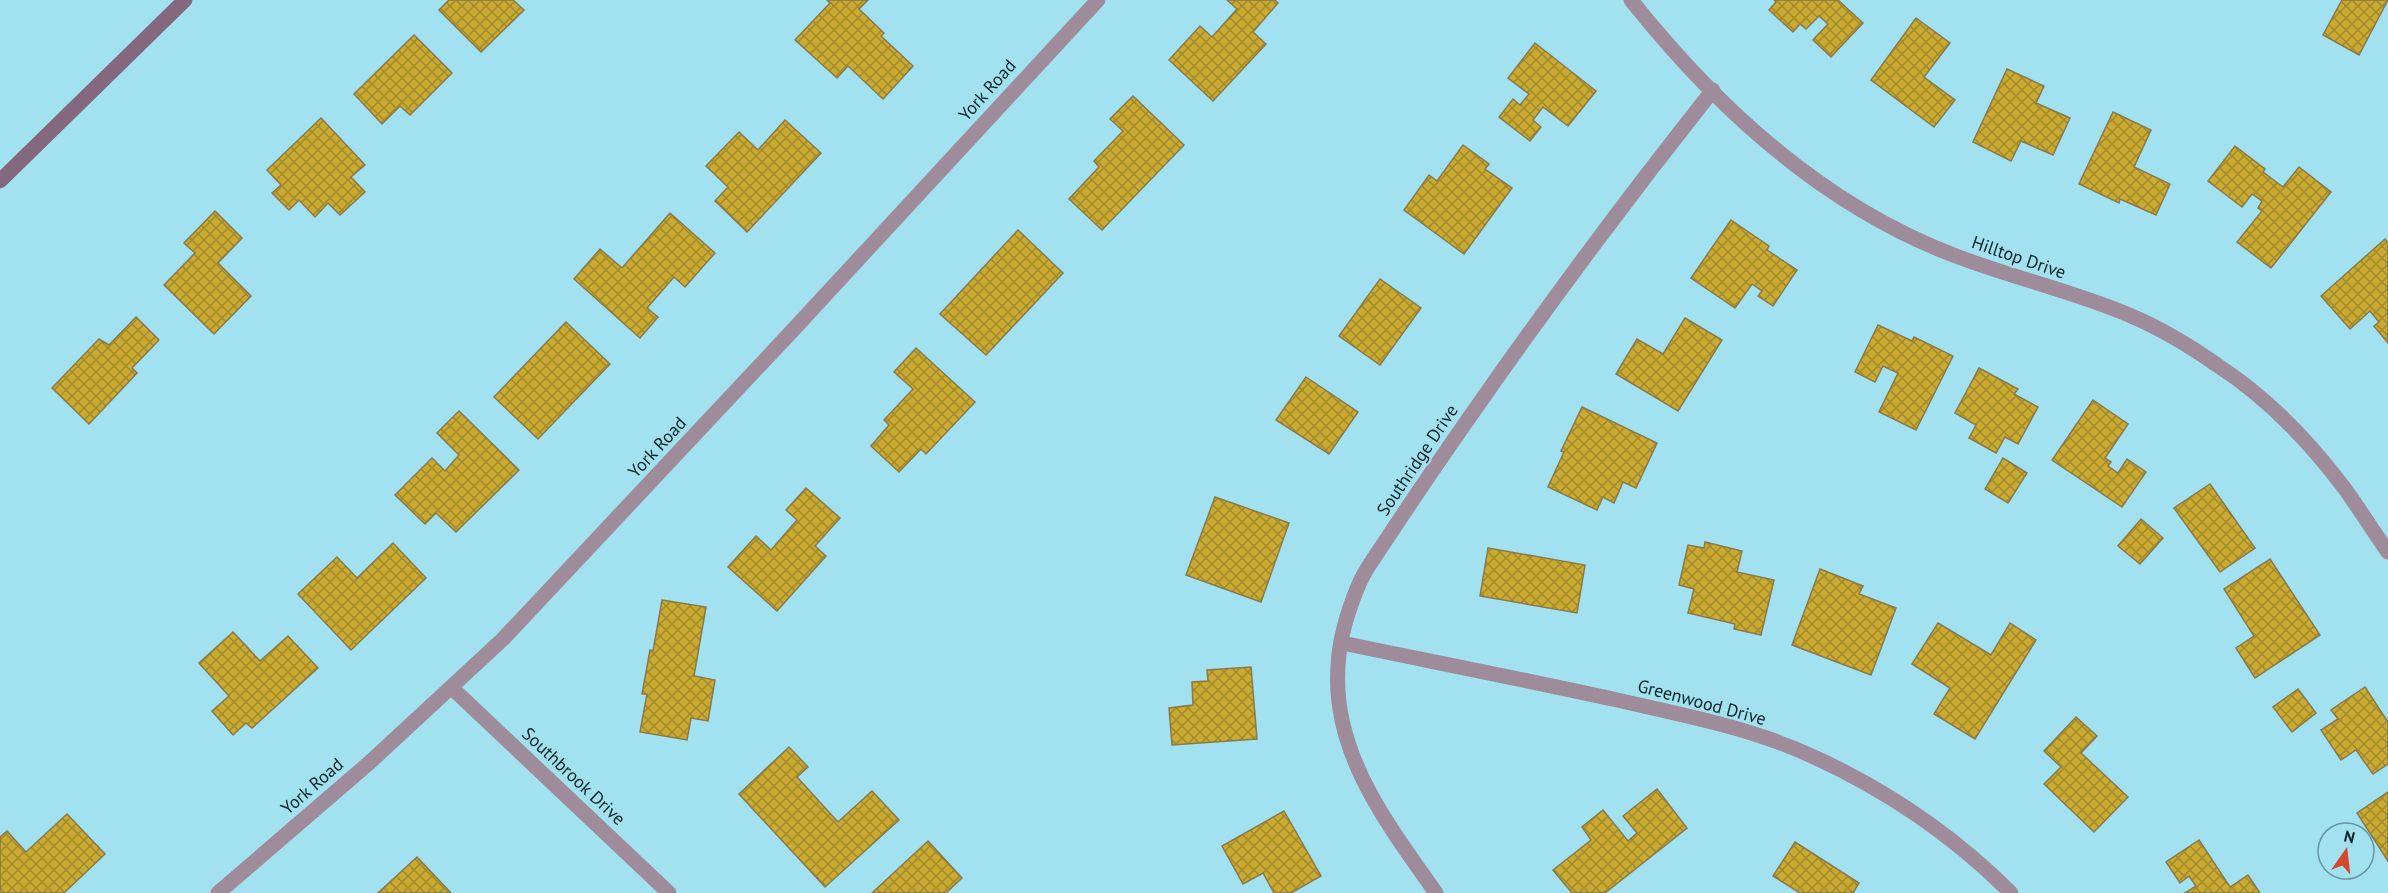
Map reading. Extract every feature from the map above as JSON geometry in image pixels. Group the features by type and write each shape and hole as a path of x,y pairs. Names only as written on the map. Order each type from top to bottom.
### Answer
{"street":[{"path":"0,181 185,0"},
{"name":"York Road","path":"218,893 452,688 511,631 1098,0"},
{"name":"Hilltop Drive","path":"1631,0 1672,52 1782,156 1825,188 1876,219 1956,256 2129,315 2180,341 2220,366 2266,402 2306,442 2342,485 2388,552"},
{"name":"Southridge Drive","path":"1436,893 1390,827 1365,786 1346,738 1337,668 1345,621 1360,582 1410,502 1538,319 1635,188 1713,90"},
{"name":"Greenwood Drive","path":"1342,643 1702,719 1785,745 1862,780 1908,808 1987,869 2011,893"},
{"name":"Southbrook Drive","path":"452,688 669,893"}],"building":[{"path":"449,0 513,0 524,10 481,52 439,10"},
{"path":"827,0 868,0 859,9 884,33 881,36 913,66 883,99 848,66 837,78 795,40 830,3"},
{"path":"1227,0 1275,0 1278,3 1253,32 1266,44 1213,101 1169,60 1200,26 1212,37 1237,9"},
{"path":"1774,0 1838,0 1863,23 1831,57 1813,40 1828,24 1819,16 1806,29 1800,24 1793,32 1769,10 1776,2"},
{"path":"2342,0 2388,0 2359,55 2323,35"},
{"path":"1916,18 1950,43 1924,77 1955,100 1934,127 1871,80"},
{"path":"414,35 452,73 410,115 400,106 382,124 354,94"},
{"path":"1535,43 1596,91 1568,126 1543,107 1533,120 1541,127 1530,141 1499,117 1513,99 1520,105 1529,94 1508,78"},
{"path":"2007,69 2044,86 2036,103 2070,118 2053,155 2021,141 2011,161 1973,142"},
{"path":"1133,96 1184,145 1102,230 1069,199 1099,167 1094,161 1123,131 1110,119"},
{"path":"2113,112 2151,130 2134,167 2170,184 2156,215 2120,199 2119,203 2079,184"},
{"path":"321,118 365,165 351,177 365,192 340,215 328,203 315,217 299,200 289,210 272,193 281,185 267,170"},
{"path":"785,120 821,153 747,232 715,201 728,187 706,166 739,132 758,150"},
{"path":"1463,145 1489,164 1485,169 1512,188 1464,254 1404,210 1429,175 1437,181"},
{"path":"2235,146 2265,169 2263,172 2283,187 2299,167 2331,192 2271,268 2237,242 2262,211 2258,208 2262,201 2252,194 2242,207 2208,181"},
{"path":"215,211 242,238 218,263 251,296 214,334 164,285 195,253 184,243"},
{"path":"670,213 715,253 685,287 674,277 647,308 658,317 640,338 574,279 600,249 622,268"},
{"path":"1731,220 1769,246 1767,250 1797,270 1773,306 1758,296 1762,291 1752,284 1735,308 1691,278"},
{"path":"1018,230 1063,273 986,355 940,314"},
{"path":"2385,239 2388,243 2388,343 2374,326 2379,322 2370,311 2350,329 2321,296"},
{"path":"1380,279 1421,308 1380,365 1339,336"},
{"path":"136,317 159,340 132,368 137,373 89,424 52,388 99,339 109,345"},
{"path":"1685,318 1722,340 1678,411 1616,374 1637,339 1663,354"},
{"path":"566,322 610,364 538,439 494,397"},
{"path":"1878,325 1912,341 1914,337 1953,356 1916,430 1879,412 1898,373 1883,366 1875,382 1855,372"},
{"path":"916,348 975,402 926,454 921,449 899,472 871,446 889,425 884,420 913,389 894,372"},
{"path":"1979,368 2018,389 2014,394 2038,407 2018,444 2005,437 1996,453 1969,438 1976,425 1955,413"},
{"path":"1306,377 1358,412 1329,454 1276,420"},
{"path":"2093,400 2128,424 2105,458 2111,462 2108,466 2118,473 2127,459 2146,472 2122,507 2052,460"},
{"path":"1582,407 1657,443 1636,488 1623,482 1614,503 1603,497 1597,510 1548,487 1564,452 1561,451"},
{"path":"459,411 519,470 456,532 436,513 425,524 395,495 432,458 445,471 459,455 437,433"},
{"path":"2003,458 2027,473 2008,503 1985,489"},
{"path":"2210,484 2255,548 2220,572 2174,508"},
{"path":"806,488 840,518 815,546 826,556 777,611 728,567 756,536 771,550 797,520 786,510"},
{"path":"1215,497 1289,523 1261,602 1186,575"},
{"path":"2141,519 2163,538 2140,564 2118,546"},
{"path":"1705,542 1742,551 1737,572 1774,580 1761,635 1734,629 1735,624 1688,613 1694,589 1679,585 1688,545 1704,548"},
{"path":"393,543 426,578 351,650 298,594 337,557 357,578"},
{"path":"1488,548 1585,565 1577,613 1480,596"},
{"path":"2270,559 2320,635 2255,678 2236,648 2254,636 2224,589"},
{"path":"1820,569 1863,586 1859,594 1896,608 1871,675 1792,645"},
{"path":"662,600 706,607 694,676 715,680 708,721 691,718 687,740 640,732 647,694 642,694 650,650 653,651"},
{"path":"1938,623 1991,655 2010,623 2036,640 1975,739 1934,714 1950,688 1912,664"},
{"path":"233,632 260,661 288,636 318,668 252,728 246,723 233,735 212,711 229,696 199,663"},
{"path":"1251,667 1257,739 1172,745 1169,708 1193,705 1192,682 1208,681 1207,670"},
{"path":"2365,687 2388,722 2388,764 2373,774 2356,750 2341,760 2321,730 2338,719 2331,710"},
{"path":"2298,689 2316,713 2292,732 2273,707"},
{"path":"2076,717 2097,736 2081,753 2128,797 2094,832 2044,784 2061,767 2044,751"},
{"path":"789,747 808,767 797,777 838,822 872,791 899,820 825,887 739,794"},
{"path":"1657,789 1687,828 1605,893 1572,893 1553,870 1591,840 1582,827 1603,810 1628,841 1637,833 1623,816"},
{"path":"2388,792 2388,861 2376,842 2376,821 2362,821 2357,813"},
{"path":"1284,811 1321,876 1291,893 1274,893 1263,873 1243,884 1222,846"},
{"path":"67,814 105,854 64,893 0,893 0,837 7,831 26,852"},
{"path":"2199,840 2230,887 2248,875 2260,893 2185,893 2196,886 2189,876 2180,883 2166,862"},
{"path":"928,841 962,878 946,893 872,893"},
{"path":"1795,842 1859,883 1853,893 1800,893 1773,876"},
{"path":"417,857 451,893 378,893"}]}
